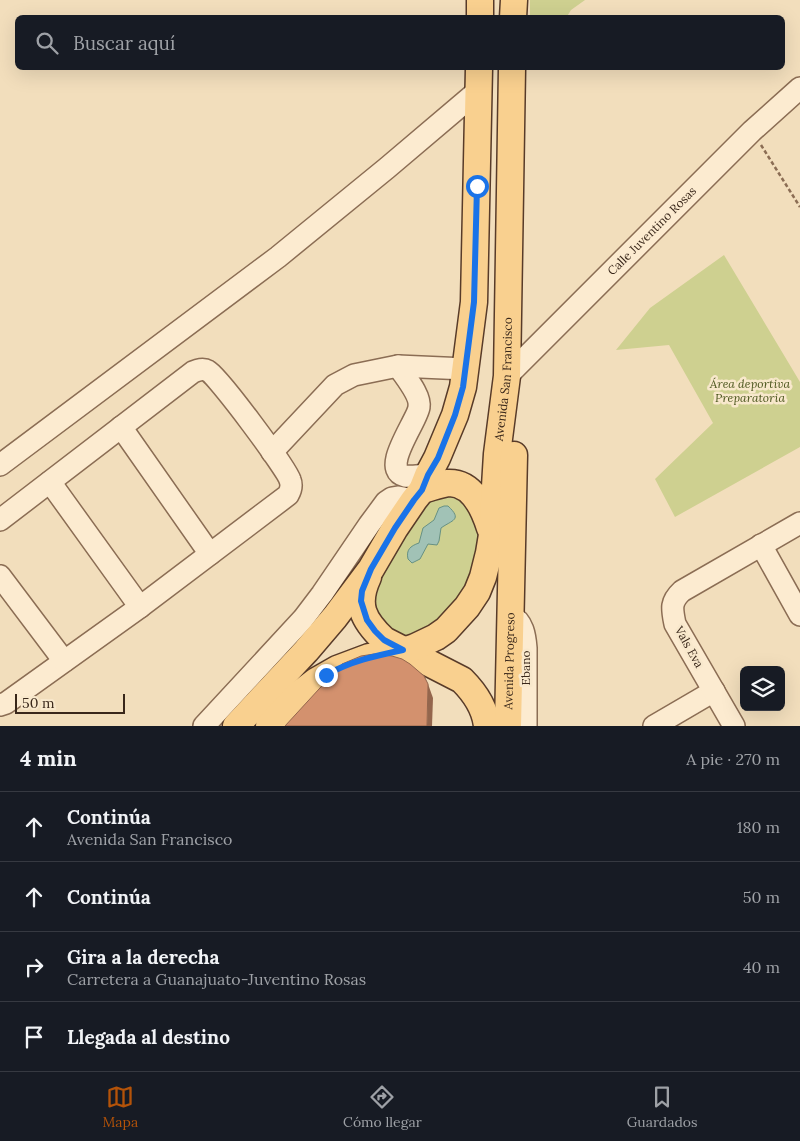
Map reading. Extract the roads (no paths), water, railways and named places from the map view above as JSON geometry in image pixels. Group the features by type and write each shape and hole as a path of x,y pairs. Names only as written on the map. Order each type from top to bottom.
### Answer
{"main road":[{"path":"480,0 480,15"},
{"path":"513,15 514,0"},
{"name":"Avenida San Francisco","path":"269,726 298,695 316,681 337,669 369,657 421,645 436,637 446,630 467,607 477,592 483,577 492,535 497,454 506,383 512,70"},
{"path":"236,726 335,617 371,569 438,458 455,415 463,387 474,302 479,79"},
{"name":"Avenida Progreso","path":"506,383 514,441 508,726"},
{"path":"421,488 455,483 468,489 476,497 487,519 511,607"},
{"path":"371,569 362,591 361,601 367,620 384,640 403,650"},
{"name":"Avenida Progreso","path":"403,650 462,680 479,699 487,726"}],"street":[{"path":"0,465 278,257 386,168 479,79"},
{"name":"Calle Juventino Rosas","path":"506,383 752,131 800,88"},
{"path":"272,452 335,385 354,375 398,366 466,369"},
{"path":"204,726 303,619 386,502 421,488 406,476 400,474 396,468 395,462 398,454 419,408 418,399 398,366"},
{"path":"0,520 193,372 200,369 207,370 213,375 290,478 291,486 288,495 140,607 6,703 0,705"},
{"path":"121,427 210,554"},
{"path":"50,482 140,607"},
{"path":"800,523 761,545 800,615"},
{"name":"Vals Eva","path":"734,726 683,639 676,624 672,604 682,591 761,545"},
{"path":"335,617 337,572"},
{"path":"0,576 64,661"},
{"name":"Ebano","path":"511,607 525,638 526,726"},
{"path":"654,726 714,691"}],"water":[{"path":"448,506 455,514 454,519 441,528 437,545 428,544 420,559 412,563 408,559 408,551 419,543 423,528 434,520 439,508"}],"park label":[{"name":"Área deportiva Preparatoria","path":"750,391"}]}
